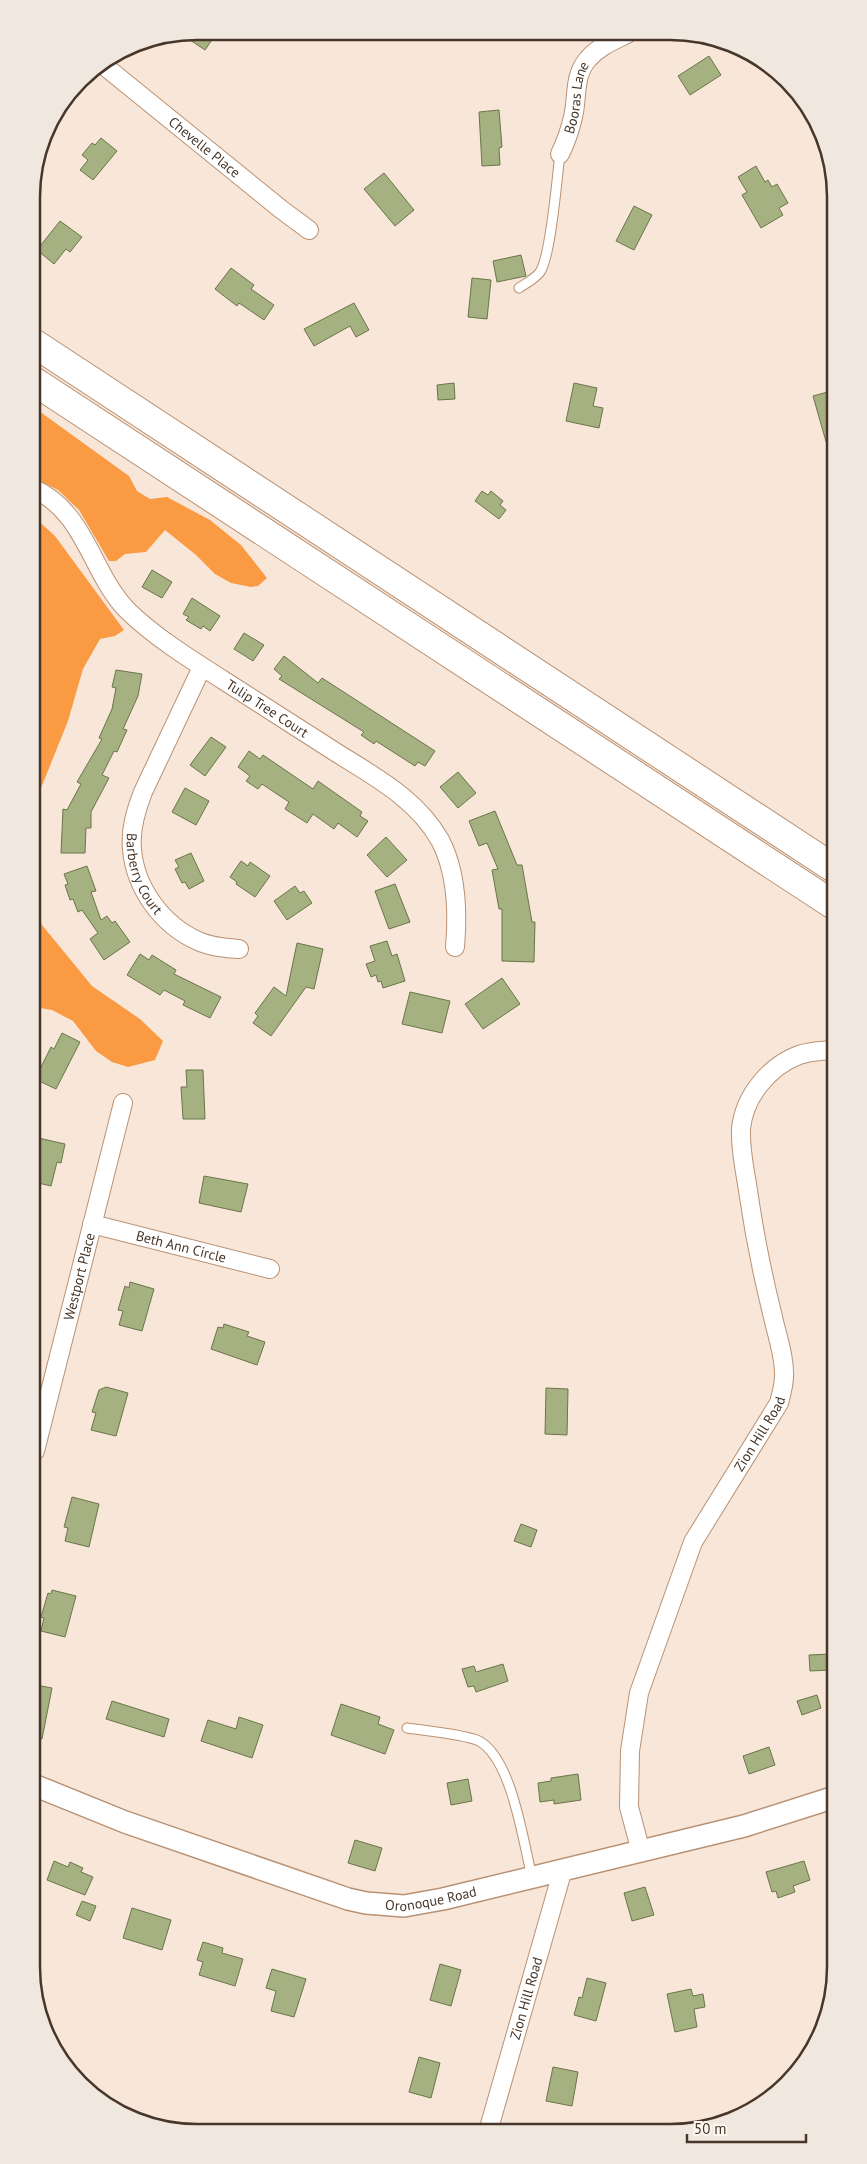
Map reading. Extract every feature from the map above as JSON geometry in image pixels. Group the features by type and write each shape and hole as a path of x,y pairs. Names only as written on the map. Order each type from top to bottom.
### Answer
{"highway":[{"path":"40,347 827,864"},
{"path":"40,385 827,901"}],"street":[{"name":"Booras Lane","path":"560,154 574,116 577,79 581,68 588,58 599,49 616,40"},
{"name":"Chevelle Place","path":"108,69 309,230"},
{"name":"Tulip Tree Court","path":"40,493 52,500 68,515 81,532 114,593 127,609 162,639 202,667 377,778 416,808 440,841 448,862 456,904 455,947"},
{"name":"Barberry Court","path":"202,667 143,792 136,811 132,847 134,865 141,884 152,903 166,920 182,933 200,942 239,949"},
{"name":"Zion Hill Road","path":"641,1852 629,1807 630,1751 640,1693 694,1542 779,1403 784,1377 782,1354 754,1235 742,1152 741,1129 746,1110 754,1092 766,1077 781,1064 799,1055 827,1050"},
{"name":"Westport Place","path":"40,1431 123,1103"},
{"name":"Beth Ann Circle","path":"92,1224 270,1269"},
{"name":"Oronoque Road","path":"40,1788 125,1822 325,1892 366,1903 404,1906 422,1904 641,1852 744,1826 827,1800"},
{"name":"Zion Hill Road","path":"491,2124 563,1869"}],"lane":[{"path":"519,288 540,271 543,264 551,226 560,154"},
{"path":"407,1728 477,1739 490,1748 500,1761 509,1783 532,1877"}],"shaded area":[{"path":"40,412 129,476 137,491 150,499 167,497 210,520 241,545 267,578 258,586 251,587 231,583 215,574 196,555 165,530 146,552 125,554 116,561 109,561 79,510 58,490 40,481"},
{"path":"40,522 55,536 124,630 115,636 100,639 83,669 68,721 40,791"},
{"path":"40,919 42,925 92,986 140,1019 163,1041 155,1060 128,1067 112,1062 96,1051 73,1021 52,1010 40,1008"}],"building":[{"path":"190,40 212,40 205,50"},
{"path":"709,56 721,75 690,95 678,76"},
{"path":"499,110 502,147 499,148 500,165 482,166 479,112"},
{"path":"101,138 117,151 93,180 80,170 88,160 82,155 92,143 95,145"},
{"path":"756,166 765,182 768,180 772,187 777,184 788,203 779,208 783,215 761,228 742,195 747,192 738,177"},
{"path":"384,173 414,210 395,226 364,189"},
{"path":"634,206 652,215 634,250 616,241"},
{"path":"60,221 82,237 70,252 66,249 54,264 40,252 40,246"},
{"path":"521,255 526,276 497,282 493,261"},
{"path":"231,268 254,285 251,289 274,305 264,320 239,303 237,306 215,289"},
{"path":"472,278 491,280 487,319 468,317"},
{"path":"354,303 369,330 356,337 350,326 314,346 304,329"},
{"path":"454,383 455,399 438,400 437,385"},
{"path":"574,383 597,388 593,406 603,408 599,428 566,421"},
{"path":"827,392 827,445 813,396"},
{"path":"482,491 488,495 491,491 503,501 500,505 506,510 499,519 475,501"},
{"path":"152,570 172,582 162,598 142,587"},
{"path":"192,598 220,616 210,631 203,626 201,629 186,620 189,617 183,614"},
{"path":"244,633 264,645 253,661 234,649"},
{"path":"284,656 318,683 322,678 435,751 425,766 418,762 415,766 376,741 374,744 361,735 364,732 279,679 282,676 274,669"},
{"path":"116,670 142,674 138,696 123,729 127,730 117,752 114,751 102,775 109,778 91,812 91,828 86,828 85,853 61,853 63,809 67,810 81,784 77,782 102,739 99,738 112,709 116,688 112,687"},
{"path":"211,737 226,747 205,776 190,765"},
{"path":"249,751 260,759 263,755 313,789 318,781 362,812 360,816 368,821 357,837 338,823 334,829 313,814 307,823 285,809 289,802 262,784 258,789 246,781 250,776 238,767"},
{"path":"458,772 476,793 458,808 440,787"},
{"path":"185,788 209,801 196,825 172,812"},
{"path":"495,811 517,865 522,865 532,922 535,922 534,962 502,961 502,909 499,909 492,870 498,869 487,843 479,846 469,821"},
{"path":"386,837 407,860 387,877 367,855"},
{"path":"191,853 204,881 189,889 185,882 182,883 175,869 179,867 175,860"},
{"path":"241,861 248,866 250,862 270,876 255,897 236,884 237,882 230,877"},
{"path":"87,866 96,891 91,892 101,920 107,916 112,923 115,921 130,942 104,960 90,939 98,933 82,910 78,912 73,899 70,900 65,885 68,884 64,874"},
{"path":"395,884 410,922 389,929 375,891"},
{"path":"295,886 300,893 304,891 312,903 287,920 274,901"},
{"path":"387,941 392,956 397,954 405,981 383,988 381,981 378,982 376,975 371,977 366,964 375,961 370,946"},
{"path":"297,943 323,949 314,989 306,987 271,1036 253,1023 258,1016 255,1013 274,987 286,996"},
{"path":"140,954 149,960 152,955 176,970 174,974 221,997 210,1018 183,1005 185,1001 164,990 160,995 127,975"},
{"path":"502,978 520,1004 483,1029 465,1004"},
{"path":"410,992 450,1001 442,1033 402,1024"},
{"path":"62,1033 80,1042 56,1089 40,1081 40,1069 51,1047 54,1049"},
{"path":"186,1070 203,1070 205,1119 183,1119 181,1087 187,1087"},
{"path":"40,1138 65,1144 61,1163 57,1162 51,1186 40,1183"},
{"path":"204,1176 248,1184 241,1212 199,1203"},
{"path":"130,1282 154,1289 142,1331 119,1325 123,1311 118,1310 125,1286 129,1288"},
{"path":"224,1324 249,1332 247,1336 265,1342 257,1365 211,1349 218,1327 223,1328"},
{"path":"106,1387 128,1393 116,1436 91,1430 96,1413 92,1412 99,1390"},
{"path":"546,1388 568,1389 567,1435 545,1434"},
{"path":"72,1497 99,1504 89,1547 65,1541 68,1528 64,1527"},
{"path":"521,1524 537,1530 531,1547 514,1541"},
{"path":"52,1590 76,1596 65,1637 41,1631 44,1618 41,1617 48,1593 51,1594"},
{"path":"827,1654 827,1670 810,1671 809,1655"},
{"path":"503,1664 508,1681 476,1692 474,1686 468,1687 462,1669 474,1666 476,1672"},
{"path":"40,1686 52,1688 42,1739 40,1739"},
{"path":"817,1695 821,1708 802,1715 797,1701"},
{"path":"112,1701 169,1719 164,1737 106,1719"},
{"path":"341,1704 380,1717 378,1724 394,1730 385,1754 331,1735"},
{"path":"239,1717 263,1725 252,1758 201,1741 208,1720 236,1729"},
{"path":"769,1747 775,1765 749,1774 743,1756"},
{"path":"578,1774 581,1800 554,1804 554,1800 540,1802 538,1783 551,1781 551,1778"},
{"path":"468,1779 472,1801 451,1805 447,1783"},
{"path":"355,1840 382,1848 375,1871 348,1863"},
{"path":"54,1861 68,1867 70,1862 83,1868 81,1872 93,1877 85,1895 47,1880"},
{"path":"804,1861 810,1880 793,1886 795,1892 778,1898 776,1891 772,1892 766,1872"},
{"path":"645,1887 654,1915 632,1921 624,1893"},
{"path":"82,1901 96,1906 90,1921 76,1915"},
{"path":"132,1908 171,1920 162,1950 123,1938"},
{"path":"203,1942 223,1948 222,1953 243,1959 235,1986 199,1975 203,1962 197,1960"},
{"path":"440,1964 461,1970 451,2006 430,2000"},
{"path":"272,1969 306,1979 294,2017 271,2011 276,1991 266,1988"},
{"path":"587,1978 606,1983 596,2021 574,2015 579,1997 582,1998"},
{"path":"691,1989 693,1996 703,1994 705,2007 694,2009 697,2027 675,2032 667,1994"},
{"path":"419,2057 440,2063 431,2098 409,2092"},
{"path":"553,2067 578,2072 572,2106 546,2101"}]}
